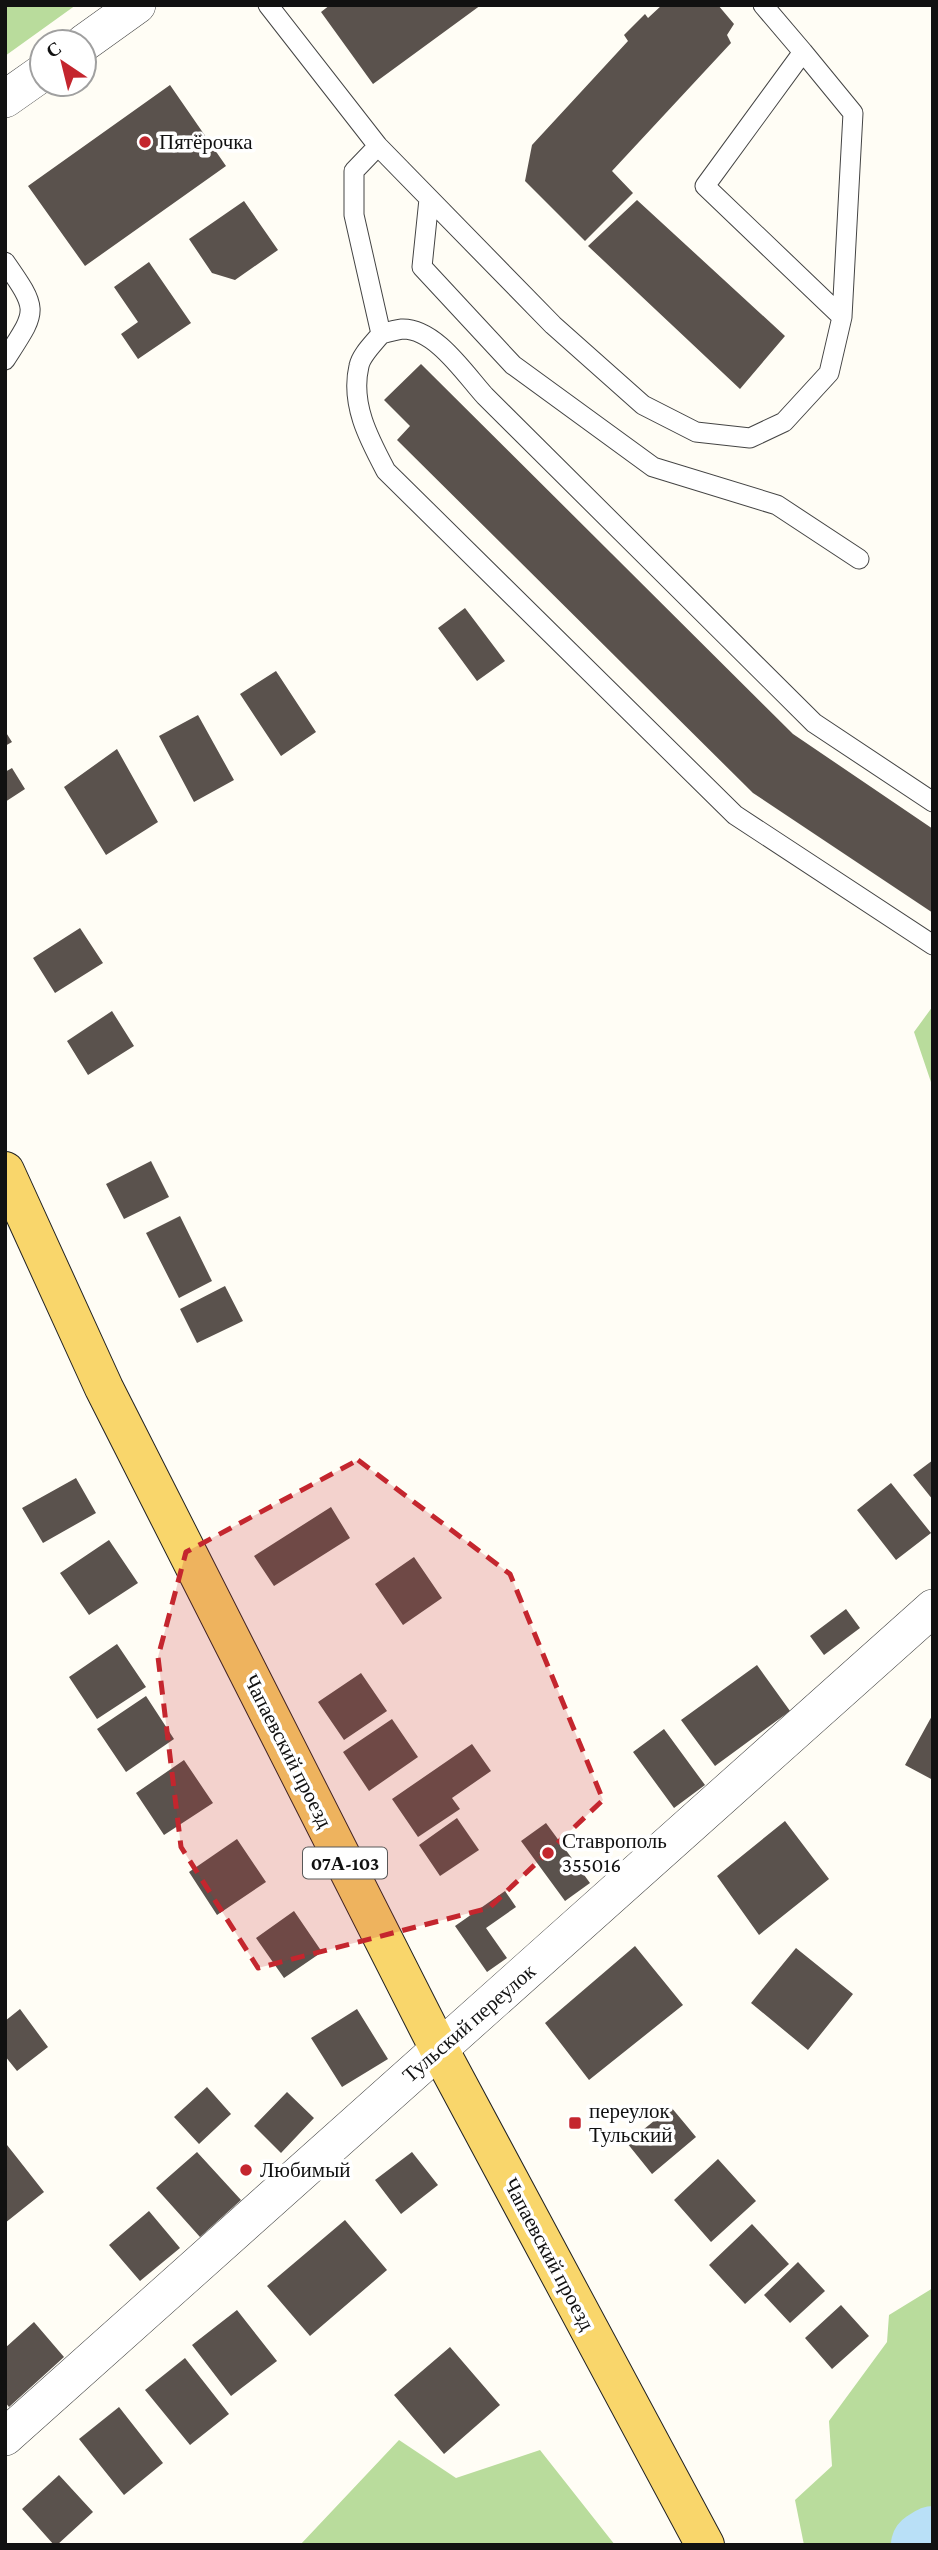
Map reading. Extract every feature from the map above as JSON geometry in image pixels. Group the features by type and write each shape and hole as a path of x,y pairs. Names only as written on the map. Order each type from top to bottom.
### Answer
{"main road":[{"name":"Чапаевский проезд","path":"5,1171 104,1388 439,2049 705,2545"}],"street":[{"path":"98,33 137,5"},
{"path":"5,99 28,83"},
{"name":"Тульский переулок","path":"5,2437 933,1608"}],"lane":[{"path":"268,5 378,146 553,325 643,405 696,432 750,438 784,422 829,373 842,317 853,113 763,5"},
{"path":"803,52 705,186 842,317"},
{"path":"378,146 355,171 354,215 381,334"},
{"path":"429,199 422,267 513,365 653,467 777,505 859,559"},
{"path":"5,262 29,296 31,320 5,360"},
{"path":"933,802 814,723 485,396 441,347 421,332 403,329 381,334 359,363 357,391 360,416 386,471 735,815 933,945"}],"highlighted area":[{"path":"358,1460 510,1574 603,1800 489,1908 258,1968 181,1847 158,1657 186,1552"}],"green space":[{"path":"5,5 76,5 44,28 28,28 28,39 5,56"},
{"path":"933,1006 933,1088 914,1032"},
{"path":"933,2288 933,2545 804,2545 795,2500 832,2466 829,2421 887,2342 889,2315"},
{"path":"399,2440 456,2478 540,2450 615,2545 300,2545"}],"building":[{"path":"330,5 481,5 373,84 321,12"},
{"path":"662,5 718,5 734,24 727,35 731,43 612,171 633,193 585,241 525,181 532,145 628,41 624,35 645,14 648,18"},
{"path":"170,85 226,166 85,266 28,186"},
{"path":"637,200 785,336 740,389 588,246"},
{"path":"244,201 278,250 235,280 212,273 189,239"},
{"path":"149,262 191,323 138,359 121,334 138,322 114,287"},
{"path":"421,364 793,734 933,829 933,913 753,793 397,440 410,426 384,400"},
{"path":"465,608 505,661 477,681 438,628"},
{"path":"276,671 316,732 281,756 240,694"},
{"path":"198,715 234,780 194,802 159,736"},
{"path":"5,731 12,742 5,746"},
{"path":"117,749 158,822 106,855 64,787"},
{"path":"12,768 25,789 5,802 5,772"},
{"path":"80,928 103,963 55,993 33,958"},
{"path":"112,1011 134,1046 88,1075 67,1041"},
{"path":"151,1161 169,1197 124,1219 106,1184"},
{"path":"180,1216 212,1281 179,1298 146,1233"},
{"path":"225,1286 243,1321 197,1343 180,1309"},
{"path":"933,1460 933,1500 913,1475"},
{"path":"76,1478 96,1513 43,1543 22,1508"},
{"path":"891,1483 931,1533 896,1560 857,1510"},
{"path":"331,1507 350,1538 274,1586 254,1556"},
{"path":"109,1540 138,1583 89,1615 60,1573"},
{"path":"414,1557 442,1598 403,1625 375,1584"},
{"path":"846,1609 860,1628 824,1655 810,1636"},
{"path":"117,1644 146,1687 97,1719 69,1677"},
{"path":"757,1665 790,1711 715,1766 681,1720"},
{"path":"361,1673 387,1711 344,1740 318,1702"},
{"path":"146,1696 174,1739 126,1772 97,1729"},
{"path":"933,1714 933,1780 905,1765"},
{"path":"392,1719 418,1757 369,1791 343,1752"},
{"path":"664,1729 705,1785 674,1808 633,1752"},
{"path":"472,1744 491,1771 452,1798 460,1809 418,1837 392,1799"},
{"path":"184,1760 213,1803 164,1835 136,1793"},
{"path":"457,1818 479,1850 440,1876 419,1845"},
{"path":"785,1821 829,1879 759,1935 717,1876"},
{"path":"546,1823 590,1883 565,1901 521,1841"},
{"path":"237,1839 266,1882 217,1915 189,1872"},
{"path":"505,1891 516,1907 486,1928 507,1958 487,1972 455,1926"},
{"path":"294,1911 322,1952 284,1978 256,1938"},
{"path":"635,1946 683,2005 589,2080 545,2023"},
{"path":"796,1948 853,1994 808,2050 751,2003"},
{"path":"20,2009 48,2047 17,2071 5,2056 5,2021"},
{"path":"357,2009 388,2059 342,2087 311,2038"},
{"path":"207,2087 231,2114 199,2144 174,2117"},
{"path":"287,2092 314,2118 281,2153 254,2126"},
{"path":"671,2107 696,2137 652,2174 627,2143"},
{"path":"7,2145 44,2192 5,2223 5,2146"},
{"path":"197,2152 241,2200 200,2237 156,2188"},
{"path":"412,2152 438,2185 401,2214 375,2180"},
{"path":"718,2159 756,2201 711,2242 674,2200"},
{"path":"149,2211 180,2248 140,2281 109,2245"},
{"path":"345,2220 387,2270 310,2336 267,2286"},
{"path":"752,2224 789,2264 745,2304 709,2265"},
{"path":"798,2262 825,2291 790,2323 764,2295"},
{"path":"841,2305 869,2336 832,2369 805,2338"},
{"path":"237,2310 277,2361 231,2396 192,2345"},
{"path":"34,2322 64,2357 9,2407 5,2402 5,2348"},
{"path":"450,2347 500,2405 444,2454 394,2395"},
{"path":"185,2358 229,2414 190,2445 145,2390"},
{"path":"119,2407 163,2463 124,2495 79,2439"},
{"path":"59,2475 93,2512 54,2545 22,2509"}],"waterway":[{"path":"925,2545 933,2540"}],"place":[{"name":"Пятёрочка","path":"145,142"},
{"name":"Ставрополь 355016","path":"548,1853"},
{"name":"переулок Тульский","path":"575,2123"},
{"name":"Любимый","path":"246,2170"}]}
